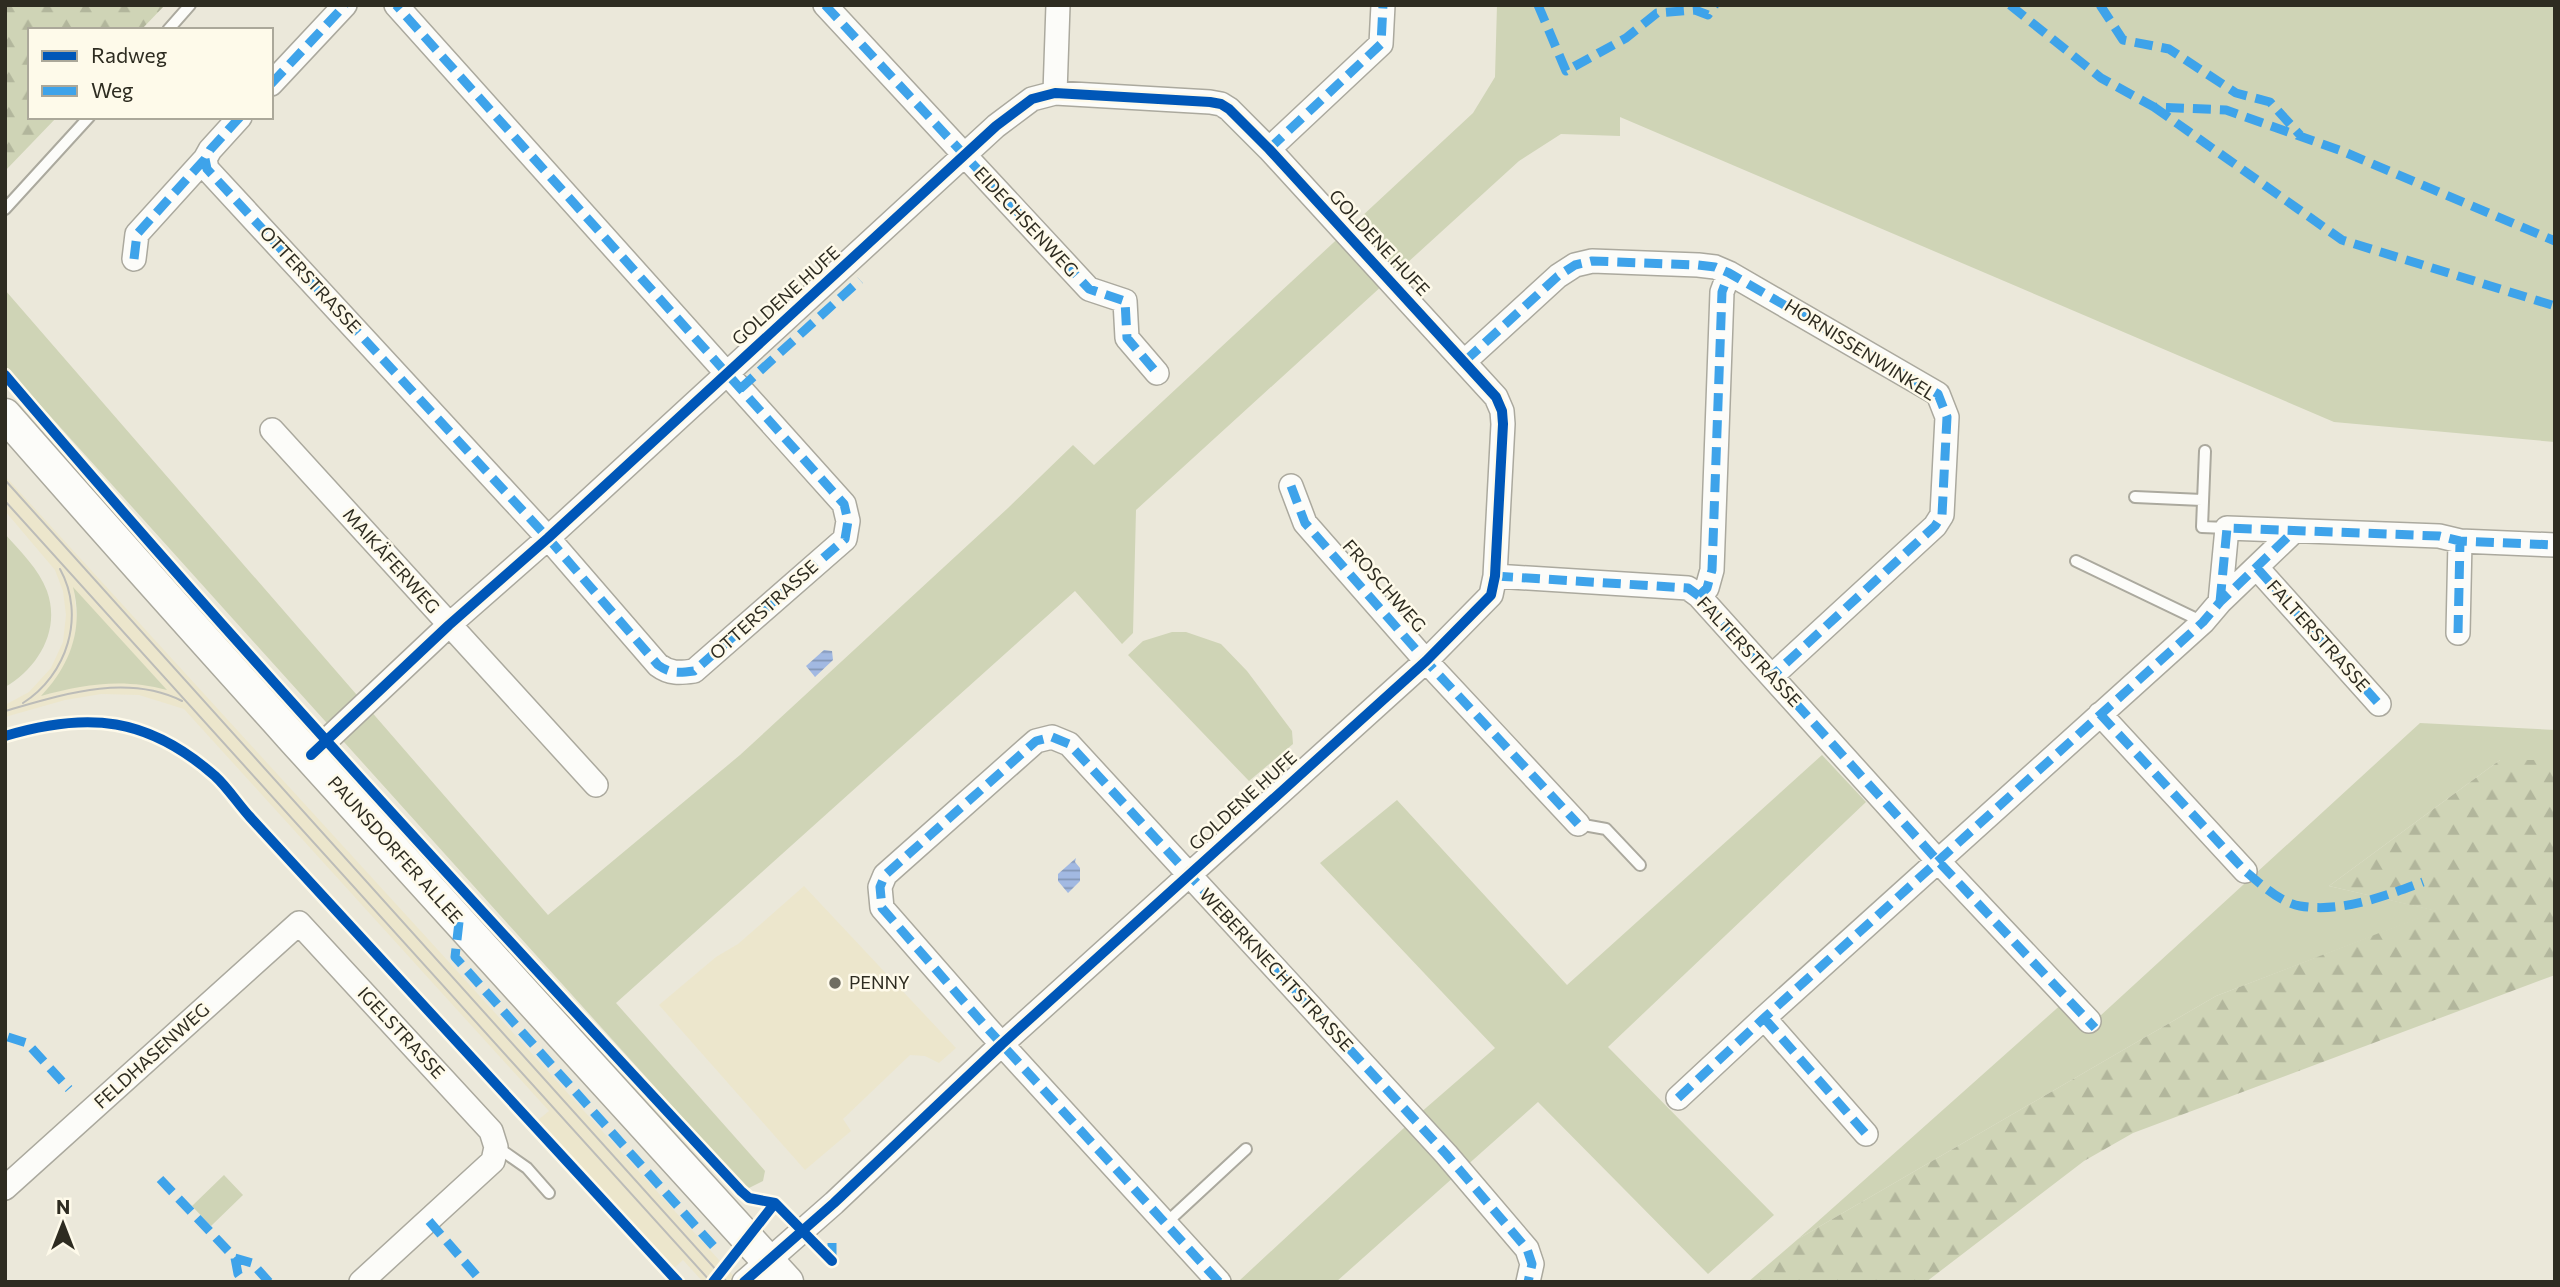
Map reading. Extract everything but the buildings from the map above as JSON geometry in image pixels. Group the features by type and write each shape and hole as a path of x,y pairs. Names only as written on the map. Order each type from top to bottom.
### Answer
{"main road":[{"name":"PAUNSDORFER ALLEE","path":"5,415 493,960 778,1271"}],"street":[{"path":"273,83 345,5"},
{"name":"OTTERSTRASSE","path":"205,159 207,169 548,538 658,666 674,673 695,671 845,539 848,521 844,504 396,5"},
{"name":"EIDECHSENWEG","path":"825,5 1089,289 1125,301 1127,338 1157,373"},
{"path":"1055,93 1058,5"},
{"path":"1269,149 1381,44 1383,5"},
{"name":"GOLDENE HUFE","path":"311,755 449,625 548,538 1013,112 1032,99 1055,93 1221,104 1269,149 1496,397 1502,411 1503,424 1495,576 1491,595 1426,661 1002,1044 834,1203 778,1271 744,1282"},
{"path":"134,259 137,234 238,119"},
{"name":"HORNISSENWINKEL","path":"1465,361 1558,276 1575,265 1592,261 1698,265 1715,267 1730,273 1938,394 1947,417 1942,515 1935,526 1772,676"},
{"path":"1699,596 1707,588 1712,570 1722,292 1730,273"},
{"name":"MAIKÄFERWEG","path":"272,430 596,785"},
{"name":"FROSCHWEG","path":"1291,486 1305,523 1426,661 1578,824"},
{"path":"2221,601 2227,528 2439,536 2459,541 2555,545"},
{"name":"FALTERSTRASSE","path":"1678,1098 2203,622 2293,531"},
{"path":"2458,633 2459,541"},
{"name":"FALTERSTRASSE","path":"2257,568 2379,704"},
{"name":"FALTERSTRASSE","path":"1495,576 1679,587 1688,588 1699,596 1938,861 2089,1021"},
{"path":"2100,714 2245,871"},
{"name":"WEBERKNECHTSTRASSE","path":"1219,1282 882,908 880,887 886,875 1036,741 1052,737 1069,744 1446,1154 1527,1249 1532,1264 1528,1282"},
{"name":"IGELSTRASSE","path":"299,923 491,1131 496,1147"},
{"name":"FELDHASENWEG","path":"5,1188 299,923"},
{"path":"1764,1018 1866,1134"},
{"path":"361,1282 493,1161 496,1147"}],"lane":[{"path":"170,28 190,5"},
{"path":"5,209 87,119"},
{"path":"2205,451 2202,527 2227,528"},
{"path":"2135,497 2202,500"},
{"path":"2076,561 2203,622"},
{"path":"1578,824 1606,829 1640,865"},
{"path":"496,1147 527,1168 550,1193"},
{"path":"1165,1224 1246,1149"}],"shaded area":[{"path":"5,476 739,1282 703,1282 683,1260 672,1270 538,1120 549,1111 184,709 139,695 101,694 65,700 5,717 5,705 29,692 51,668 63,642 66,615 63,591 55,570 5,511","holes":["74,589 166,689 111,682 43,695 61,672 72,649 77,622"]},
{"path":"804,886 956,1048 939,1063 925,1056 910,1055 843,1119 851,1131 805,1170 659,1005 716,957 738,944"}],"green space":[{"path":"5,5 165,5 143,28 28,28 28,119 55,119 5,171"},
{"path":"1497,5 2555,5 2555,442 2334,422 1620,117 1620,136 1561,134 1519,161 1136,510 1133,633 1122,644 1075,591 616,1003 765,1171 763,1181 747,1189 5,366 5,290 548,915 740,755 1073,445 1094,465 1473,113 1495,77"},
{"path":"5,534 44,583 51,606 51,620 49,634 36,659 17,679 5,687"},
{"path":"73,587 167,690 119,683 73,688 41,696 60,672 72,646 77,617"},
{"path":"1172,632 1186,632 1221,644 1247,671 1292,731 1293,744 1249,781 1128,655 1143,641"},
{"path":"2420,723 2555,730 2555,760 2500,760 2329,886 2438,911 2216,996 1798,1239 2064,1002 2088,1027"},
{"path":"1822,755 1866,802 1608,1047 1774,1215 1708,1274 1538,1102 1336,1282 1240,1280 1419,1114 1495,1048 1320,863 1397,800 1567,985"},
{"path":"2500,760 2555,760 2555,975 2133,1133 2084,1161 1926,1282 1748,1282 1798,1239 2216,996 2436,911 2329,886"},
{"path":"224,1175 243,1195 211,1226 192,1206"}],"water":[{"path":"824,650 832,651 833,660 815,677 806,666"},
{"path":"1076,858 1075,862 1080,868 1080,881 1068,893 1058,881 1058,874"}],"tram line":[{"path":"5,480 727,1282"},
{"path":"5,501 711,1282"},
{"path":"23,703 51,677 68,643 71,606 68,587 60,569"},
{"path":"5,711 71,693 116,688 139,688 182,701"}],"marked path":[{"path":"273,82 345,5"},
{"path":"238,119 210,150 205,159 207,169 548,538 658,665 675,672 694,671 845,539 848,521 844,504 396,5"},
{"path":"825,5 1089,289 1125,301 1127,338 1157,373"},
{"path":"1269,149 1381,44 1383,5"},
{"path":"1538,5 1566,71 1626,38 1657,13 1695,10 1708,15 1715,5"},
{"path":"2010,5 2101,78 2154,107 2226,110 2342,151 2555,241"},
{"path":"2100,5 2123,40 2169,49 2236,93 2270,102 2300,135"},
{"path":"2154,107 2342,240 2555,306"},
{"path":"134,259 137,234 205,159"},
{"path":"1465,361 1558,276 1575,265 1592,261 1698,265 1715,267 1729,273 1938,394 1947,417 1942,515 1935,526 1772,676"},
{"path":"1699,596 1707,588 1712,570 1722,292 1729,273"},
{"path":"740,389 860,280"},
{"path":"1291,486 1305,523 1426,661 1578,824"},
{"path":"2220,602 2227,528 2439,536 2460,541 2555,545"},
{"path":"1678,1098 2203,622 2220,602 2293,532"},
{"path":"2458,633 2460,541"},
{"path":"2257,568 2379,704"},
{"path":"1495,576 1688,588 1699,596 1938,861 2095,1028"},
{"path":"2100,714 2245,871 2285,901 2315,908 2347,905 2378,898 2423,882"},
{"path":"1219,1282 987,1028 882,908 880,887 885,875 1036,741 1052,737 1069,744 1446,1154 1527,1249 1532,1264 1528,1282"},
{"path":"459,922 455,957 716,1249"},
{"path":"1764,1018 1866,1134"},
{"path":"8,1037 27,1043 69,1089"},
{"path":"160,1179 235,1258 252,1263 269,1282"},
{"path":"429,1221 482,1282"},
{"path":"832,1236 832,1261"},
{"path":"235,1258 238,1274 244,1282"}],"cycle path":[{"path":"311,755 449,625 548,538 996,126 1032,99 1055,93 1210,102 1229,109 1269,149 1496,397 1502,411 1503,424 1495,576 1491,595 1426,661 1002,1044 834,1203 744,1282"},
{"path":"5,375 276,685 741,1191 749,1198 775,1203 832,1261"},
{"path":"5,736 63,723 116,724 166,741 215,776 678,1282"},
{"path":"713,1282 775,1203"}],"place":[{"name":"PENNY","path":"835,983"}]}
